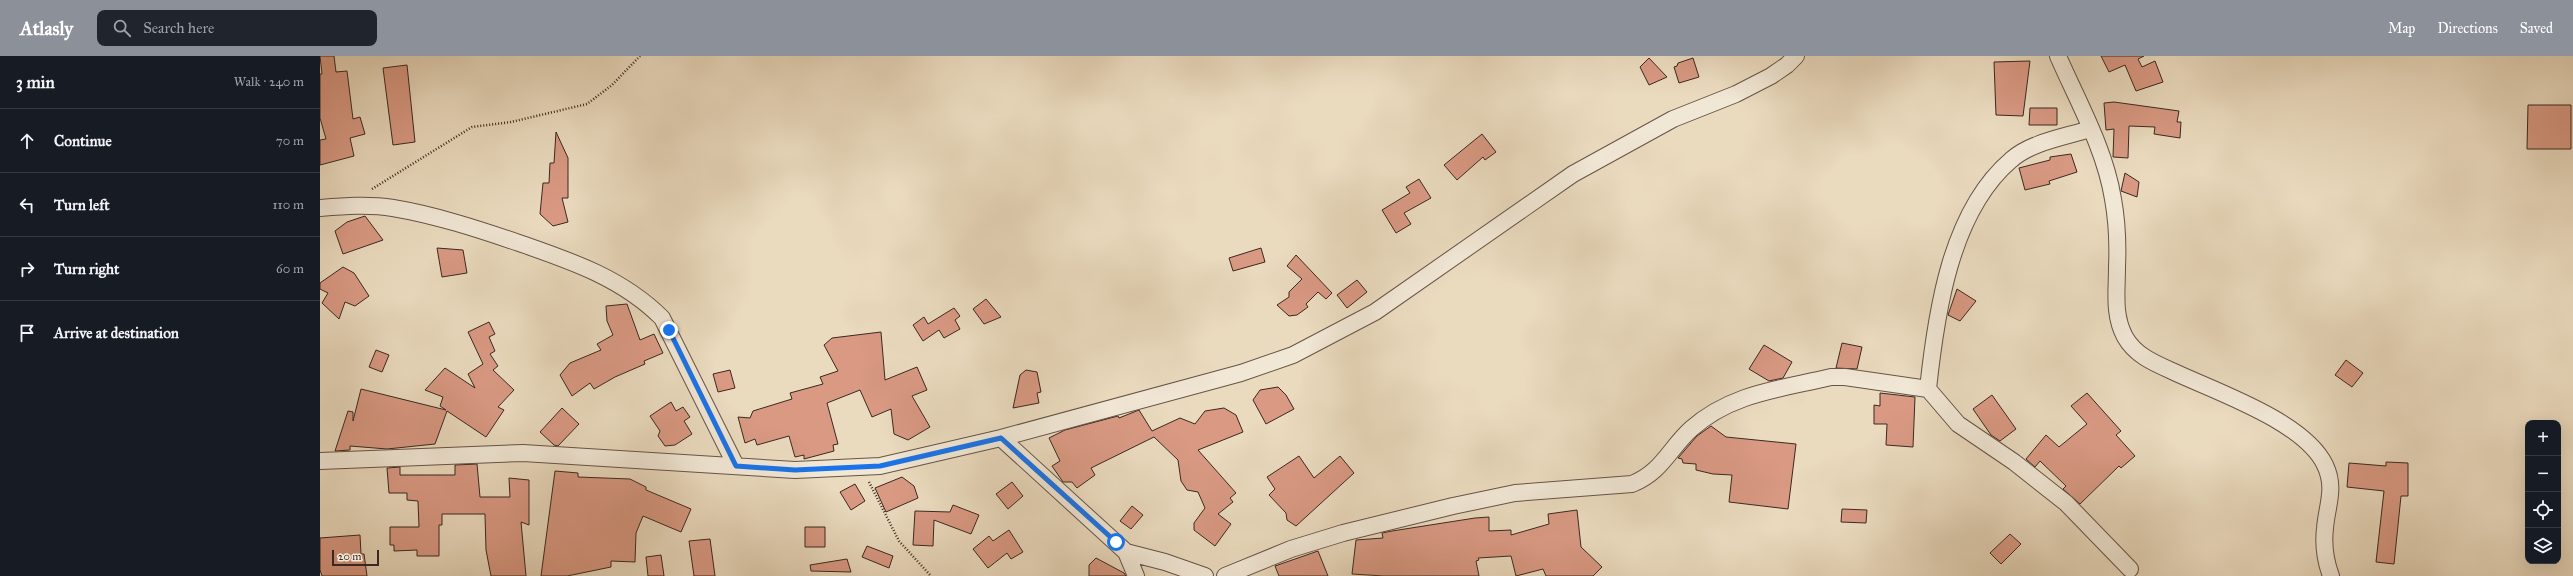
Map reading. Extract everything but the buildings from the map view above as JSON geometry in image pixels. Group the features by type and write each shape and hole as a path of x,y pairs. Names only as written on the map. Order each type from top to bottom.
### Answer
{"street":[{"path":"320,462 523,454 795,470 880,466 1001,438 1241,373 1293,355 1375,312 1573,174 1673,119 1736,94 1771,76 1787,65 1796,56"},
{"path":"2058,56 2102,156 2113,198 2117,241 2117,312 2126,338 2131,346 2151,361 2256,409 2285,426 2315,449 2325,464 2332,481 2331,500 2325,528 2324,549 2331,576"},
{"path":"1928,389 1943,290 1958,239 1985,190 2012,159 2038,145 2090,129"},
{"path":"320,208 356,205 392,208 439,218 485,231 584,265 622,285 647,302 662,318 736,466"},
{"path":"1225,576 1291,549 1343,533 1396,522 1453,506 1515,493 1632,484 1647,478 1659,467 1691,429 1717,410 1741,398 1831,377 1845,377 1928,389 1958,424 2014,462 2066,503 2130,569"},
{"path":"1001,438 1126,552 1136,576"},
{"path":"1126,552 1165,562 1205,576"}],"path":[{"path":"370,191 472,127 511,122 587,104 612,85 640,56"},
{"path":"861,467 899,541 931,576"}],"route":[{"path":"669,330 736,466 795,470 880,466 943,450 1001,438 1049,479 1116,542"}]}
